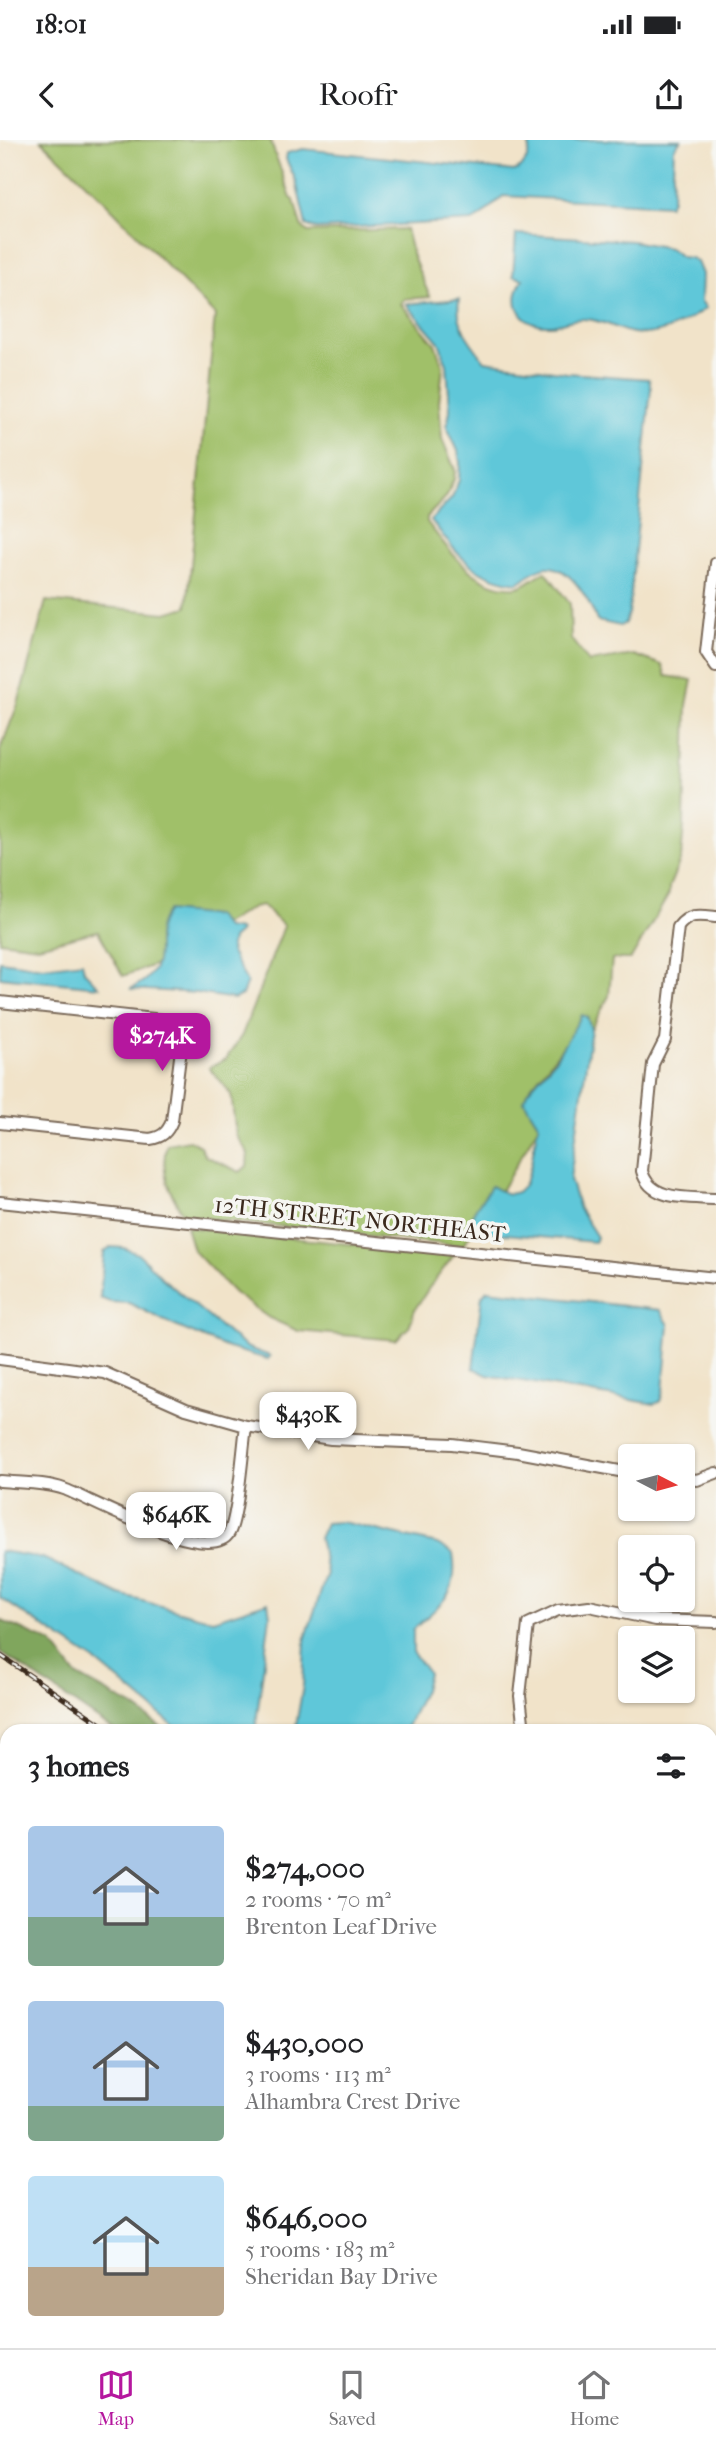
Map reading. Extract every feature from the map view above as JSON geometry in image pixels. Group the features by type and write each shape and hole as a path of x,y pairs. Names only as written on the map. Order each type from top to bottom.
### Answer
{"street":[{"path":"716,563 706,652 716,667"},
{"path":"716,917 697,915 685,918 678,927 664,1040 653,1064 642,1171 651,1189 662,1194 716,1199"},
{"path":"0,1002 174,1022 180,1031 181,1041 173,1121 168,1132 160,1137 150,1139 0,1123"},
{"name":"12TH STREET NORTHEAST","path":"0,1202 716,1278"},
{"path":"0,1359 105,1373 186,1409 246,1426 331,1439 465,1446 518,1452 618,1470"},
{"path":"0,1481 62,1488 148,1527 209,1543 221,1541 229,1532 234,1514 246,1426"},
{"path":"695,1480 716,1473"},
{"path":"523,1724 520,1696 528,1624 558,1610 589,1606 656,1620 716,1622"}],"green space":[{"path":"41,140 270,140 294,200 301,226 308,232 406,229 413,257 430,297 405,299 401,304 435,344 443,366 439,402 442,439 455,470 447,496 427,517 427,522 454,556 476,576 489,582 502,587 517,587 546,572 570,604 571,639 589,662 634,655 662,665 666,676 692,680 687,705 681,858 669,887 669,894 631,959 612,959 609,996 591,1029 587,1017 527,1092 531,1112 539,1125 501,1191 480,1204 471,1219 470,1226 473,1231 462,1246 184,1216 167,1182 164,1164 167,1144 189,1140 200,1146 205,1156 240,1172 247,1166 248,1153 236,1135 231,1094 209,1068 226,1059 242,1035 284,926 262,905 253,907 223,925 216,916 196,916 158,937 157,964 123,976 98,931 38,946 0,941 0,750 18,704 46,601 166,613 187,607 215,315"},
{"path":"186,1227 454,1255 415,1309 409,1327 396,1340 298,1331 269,1318 234,1293 193,1250"},
{"path":"0,1620 52,1643 76,1675 134,1707 157,1724 105,1724 0,1652"}],"water":[{"path":"530,140 681,140 674,148 672,199 669,205 503,196 472,221 316,229 306,225 296,181 286,159 287,153 303,149 514,171 525,162"},
{"path":"516,234 632,241 669,248 682,257 697,262 702,274 701,301 706,308 678,325 647,334 636,334 588,319 551,325 532,322 525,318 517,305 518,288 523,279 513,276"},
{"path":"459,299 462,325 469,340 485,361 567,373 649,379 651,388 629,612 625,623 620,626 597,621 578,586 556,568 539,569 518,583 489,576 478,570 458,554 431,520 452,498 459,480 460,462 447,427 450,410 447,365 439,342 406,304"},
{"path":"168,911 216,916 226,928 239,930 232,939 230,951 247,982 242,995 234,999 197,993 130,989 145,980 153,971 157,962 158,932"},
{"path":"0,961 43,967 82,962 84,971 99,987 0,977"},
{"path":"582,1015 587,1017 591,1029 570,1179 579,1209 597,1237 594,1242 472,1231 473,1213 491,1186 504,1192 515,1193 527,1179 539,1125 524,1101 527,1092 555,1060"},
{"path":"111,1247 124,1248 140,1255 162,1278 229,1334 248,1348 270,1356 268,1359 228,1348 129,1303 110,1302 100,1298 104,1252"},
{"path":"487,1290 660,1310 669,1325 660,1402 654,1404 487,1375 473,1368 482,1296"},
{"path":"342,1522 437,1544 453,1553 451,1589 446,1598 413,1630 413,1653 428,1673 424,1690 408,1724 296,1724 303,1686 305,1640 327,1573 319,1538 326,1523"},
{"path":"0,1551 43,1558 120,1595 213,1620 268,1602 270,1616 256,1724 172,1724 94,1660 0,1598"}],"railway":[{"path":"0,1655 101,1724"}]}
